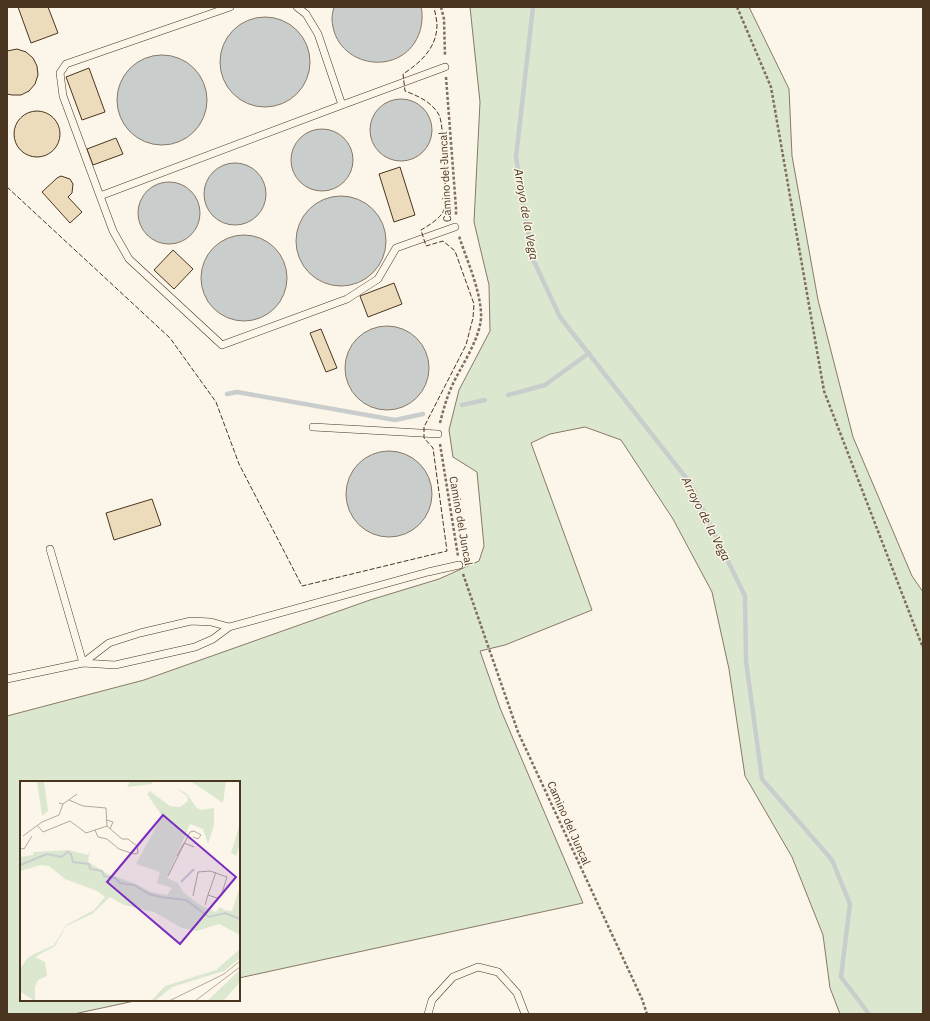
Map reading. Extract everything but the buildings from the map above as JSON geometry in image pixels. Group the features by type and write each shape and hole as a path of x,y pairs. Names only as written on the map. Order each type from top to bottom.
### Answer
{"lane":[{"path":"230,7 66,64 60,73 63,96 100,196 113,231 129,259 222,345 347,299 378,279 396,248 455,227"},
{"path":"297,7 306,14 318,34 342,105"},
{"path":"100,196 445,67"},
{"path":"313,427 438,434"},
{"path":"50,549 83,663"},
{"path":"7,679 83,663 115,665 195,647 213,639 229,627 428,572 459,565"},
{"path":"83,663 109,643 140,633 191,621 211,622 229,627"},
{"path":"428,1014 432,1000 453,977 478,967 498,972 517,993 524,1014"}],"path":[{"name":"Camino del Juncal","path":"441,7 444,19 446,43 445,67 456,208 455,227 477,289 481,314 477,335 448,395 443,409 438,434 459,565 518,732 642,999 647,1014"},
{"path":"737,7 771,88 824,391 923,648"}],"green space":[{"path":"470,7 749,7 789,89 792,156 818,300 853,437 912,576 923,592 923,1014 840,1014 830,988 823,935 792,857 745,776 729,669 712,592 673,519 621,440 585,427 550,434 531,443 592,610 505,645 480,651 500,708 583,903 240,978 240,781 20,781 20,1001 134,1001 74,1014 7,1014 7,716 144,680 370,600 439,579 479,561 484,546 477,472 453,457 449,430 459,390 490,331 489,285 474,222 480,102"}],"shaded area":[{"path":"334,7 421,7 422,19 420,31 412,46 400,56 386,61 371,62 357,57 344,49 336,36 332,19"},
{"path":"265,17 282,21 297,30 306,45 310,62 306,79 297,94 282,103 265,107 248,103 233,94 224,79 220,62 224,45 233,30 248,21"},
{"path":"162,55 179,59 194,68 203,83 207,100 203,117 194,132 179,141 162,145 145,141 130,132 121,117 117,100 121,83 130,68 145,59"},
{"path":"401,99 413,102 423,108 429,118 432,130 429,142 423,152 413,158 401,161 389,158 379,152 373,142 370,130 373,118 379,108 389,102"},
{"path":"322,129 334,132 344,138 350,148 353,160 350,172 344,182 334,188 322,191 310,188 300,182 294,172 291,160 294,148 300,138 310,132"},
{"path":"235,163 247,166 257,172 263,182 266,194 263,206 257,216 247,222 235,225 223,222 213,216 207,206 204,194 207,182 213,172 223,166"},
{"path":"169,182 181,185 191,191 197,201 200,213 197,225 191,235 181,241 169,244 157,241 147,235 141,225 138,213 141,201 147,191 157,185"},
{"path":"341,196 358,200 373,209 382,224 386,241 382,258 373,273 358,282 341,286 324,282 309,273 300,258 296,241 300,224 309,209 324,200"},
{"path":"244,235 260,238 268,242 280,254 284,262 287,278 284,294 280,302 268,314 260,318 244,321 228,318 220,314 208,302 204,294 201,278 204,262 208,254 220,242 228,238"},
{"path":"387,326 395,327 410,333 422,345 428,360 428,376 422,391 410,403 395,409 387,410 379,409 364,403 352,391 346,376 345,368 346,360 352,345 364,333 379,327"},
{"path":"389,451 405,454 413,458 425,470 429,478 432,494 429,510 425,518 413,530 405,534 389,537 373,534 365,530 353,518 349,510 346,494 349,478 353,470 365,458 373,454"}],"waterway":[{"name":"Arroyo de la Vega","path":"533,7 516,157 532,257 560,317 690,483 745,596 746,661 762,779 832,860 850,904 841,977 869,1014"},
{"path":"508,395 545,385 589,353"},
{"path":"227,394 237,392 395,420 423,414"},
{"path":"462,405 485,400"}],"fence":[{"path":"7,187 170,338 216,402 239,464 302,586 447,551 433,448 424,438 424,427 466,345 473,318 474,304 455,251 443,241 426,246 421,230 437,219 444,210 444,146 439,115 429,103 420,97 405,91 403,74 421,60 431,48 437,25 434,7"}]}
